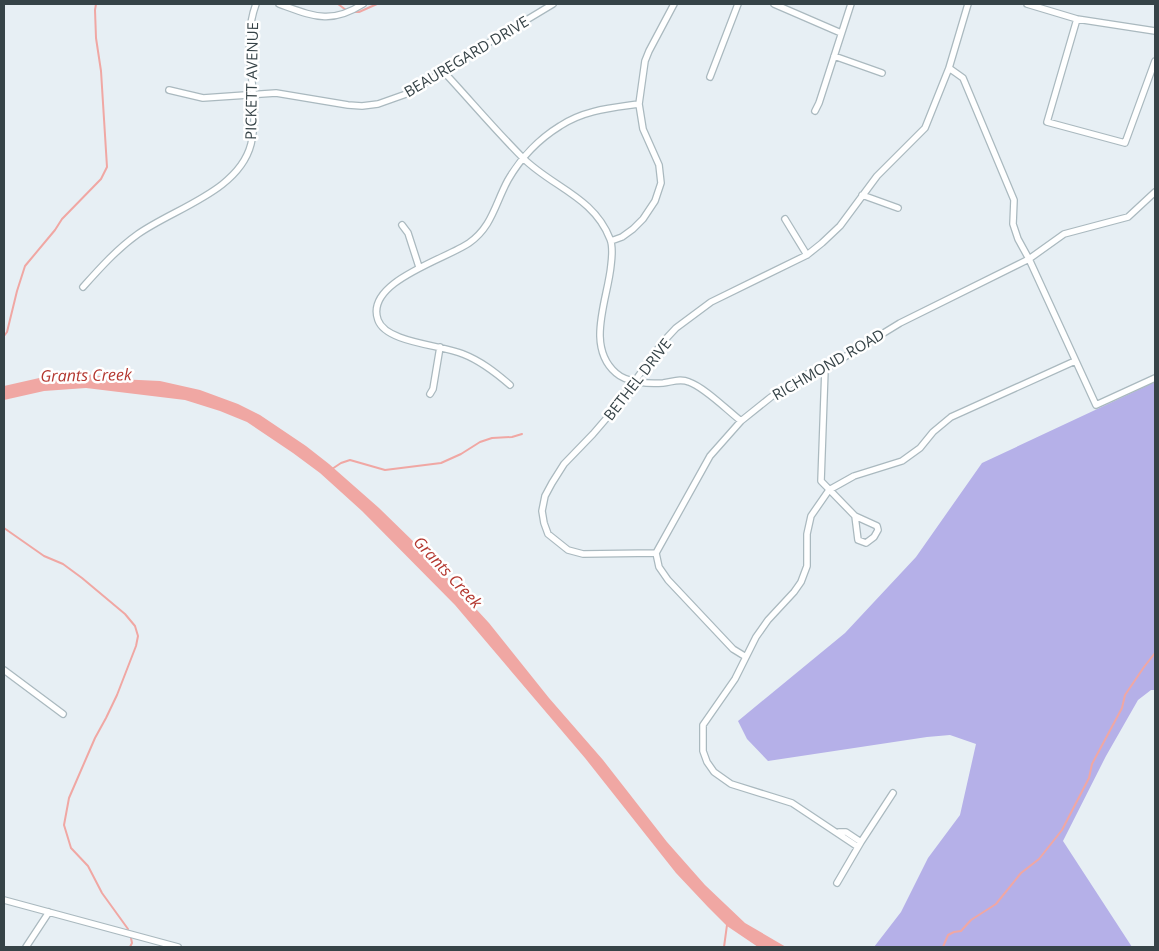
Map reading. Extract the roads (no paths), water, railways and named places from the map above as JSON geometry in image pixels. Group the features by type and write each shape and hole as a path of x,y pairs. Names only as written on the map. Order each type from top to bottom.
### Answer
{"street":[{"name":"PICKETT AVENUE","path":"83,287 103,264 137,235 221,187 236,172 246,158 251,143 253,124 249,59 251,26 256,4"},
{"path":"278,4 321,18 336,16 362,5"},
{"name":"BEAUREGARD DRIVE","path":"169,90 204,98 276,93 302,96 323,102 362,106 378,104 409,93 552,4"},
{"path":"611,241 633,230 643,219 655,201 661,183 659,166 643,128 640,104 645,61 674,4"},
{"path":"710,77 738,4"},
{"path":"774,4 841,33"},
{"path":"815,110 819,103 851,4"},
{"name":"BETHEL DRIVE","path":"656,553 583,554 568,550 548,534 544,523 542,511 545,496 552,483 564,464 593,434 636,381 662,343 692,316 711,302 807,255 840,226 877,176 925,128 949,68 968,4"},
{"path":"1027,4 1077,19 1155,31"},
{"path":"1077,19 1047,122 1125,143 1155,60"},
{"path":"834,56 882,73"},
{"path":"949,68 963,78 1014,200 1013,224 1018,239 1029,259 1096,406 1155,378"},
{"path":"444,71 523,158 539,172 594,210 603,223 611,241 612,256 610,278 600,331 601,346 606,360 616,373 625,379 636,381 663,383 677,380 689,382 699,387 741,421"},
{"path":"510,384 480,362 461,352 401,338 380,327 376,318 376,306 381,295 419,266 458,250 484,230 508,180 523,158 543,138 579,115 597,110 640,104"},
{"name":"RICHMOND ROAD","path":"656,553 710,456 741,421 771,397 807,374 825,369 900,323 1029,259 1064,234 1128,217 1155,192"},
{"path":"862,195 898,208"},
{"path":"785,219 807,255"},
{"path":"402,225 408,234 419,266"},
{"path":"430,394 434,388 440,346"},
{"path":"859,844 843,837 839,832 792,803 731,784 714,772 707,762 703,751 703,725 735,679 756,637 801,582 807,566 807,534 811,516 829,490 854,476 902,461 920,448 933,432 951,417 1075,361"},
{"path":"825,369 821,481 855,516 877,526 878,530 874,537 866,543 858,540 855,516"},
{"path":"656,553 659,567 668,580 733,649 746,657"},
{"path":"4,670 63,714"},
{"path":"837,884 859,844 893,793"},
{"path":"4,900 178,947"},
{"path":"26,947 49,912"}],"water":[{"name":"Grants Creek","path":"64,374 87,374 118,379 160,381 200,390 238,404 260,415 329,464 379,508 418,546 489,623 549,698 603,760 667,842 705,885 745,923 786,947 758,947 727,926 708,907 676,873 585,758 455,605 362,511 320,473 247,422 185,400 86,388 44,391 4,400 4,386"}],"waterway":[{"path":"4,336 7,332 25,266 62,219 101,179 107,167 101,71 96,38 96,4"},
{"path":"338,4 346,10"},
{"path":"354,12 359,12 377,4"},
{"path":"332,469 350,460 385,470 441,463 461,454 480,442 492,438 512,437 522,434"},
{"path":"4,528 44,556 63,564 82,578 125,614 135,626 138,636 136,646 117,695 95,738 69,798 64,825 71,848 88,866 102,893 128,929"},
{"path":"943,947 948,935 961,931 971,920 996,904 1021,873 1039,859 1062,830 1089,778 1092,764 1122,708 1125,695 1155,653"},
{"path":"724,947 727,925"},
{"path":"130,947 132,943 131,938"}]}
